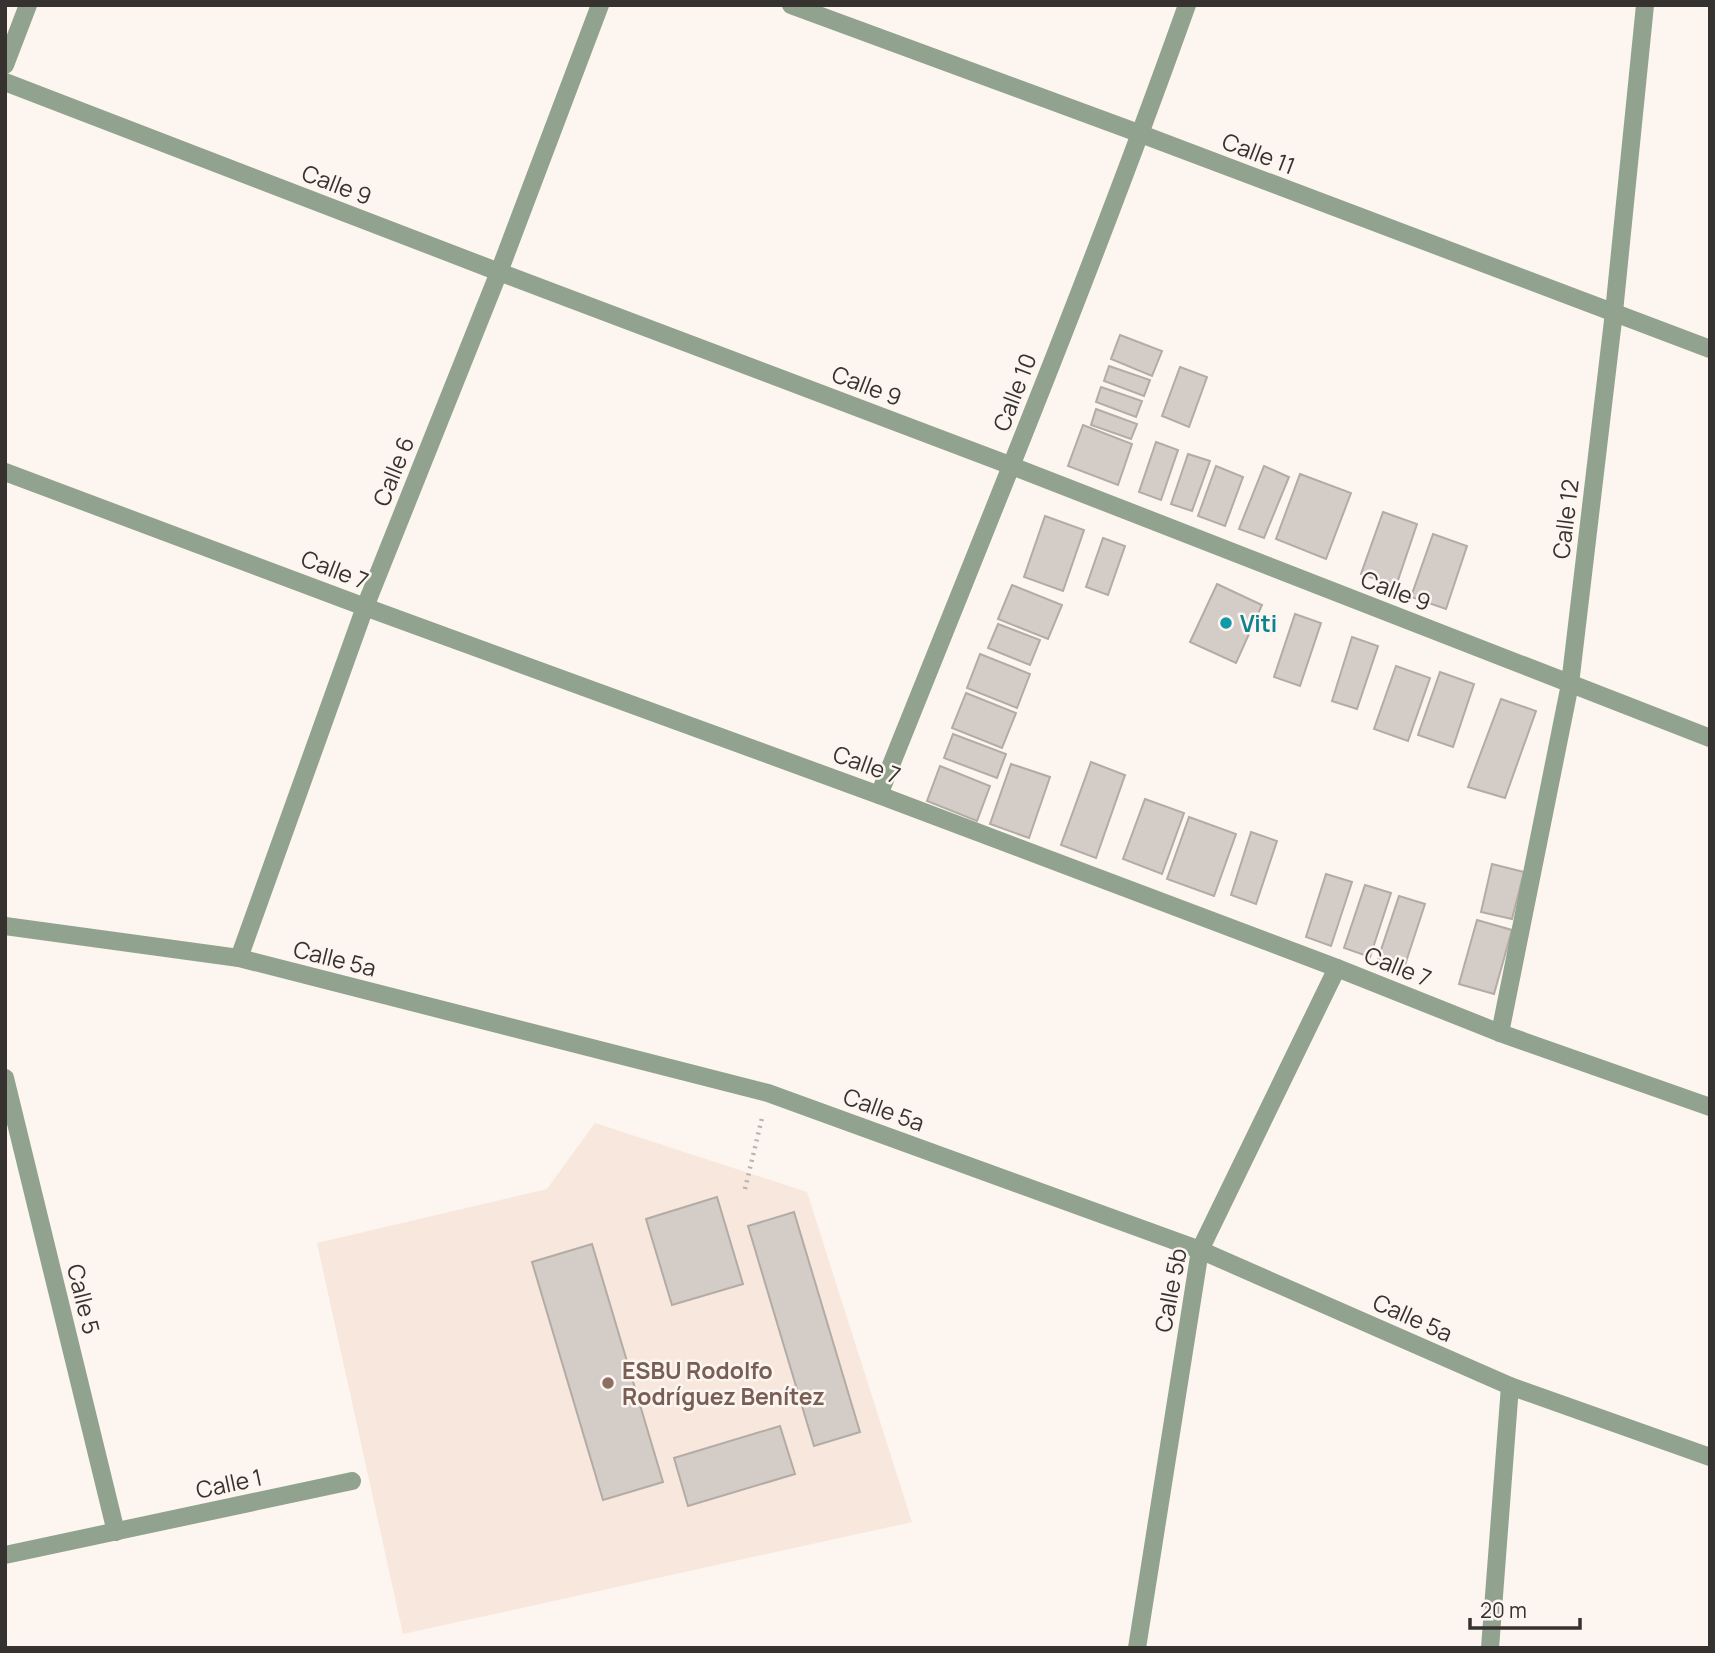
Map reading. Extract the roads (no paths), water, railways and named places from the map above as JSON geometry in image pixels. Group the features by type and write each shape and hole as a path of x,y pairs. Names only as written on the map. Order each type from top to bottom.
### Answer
{"street":[{"path":"5,65 28,5"},
{"name":"Calle 6","path":"239,958 365,607 499,272 600,5"},
{"name":"Calle 11","path":"791,5 1710,349"},
{"name":"Calle 10","path":"879,795 1012,466 1141,134 1187,5"},
{"name":"Calle 12","path":"1500,1033 1570,684 1614,312 1645,5"},
{"name":"Calle 9","path":"5,82 1012,466 1710,738"},
{"name":"Calle 7","path":"5,472 879,795 1337,968 1500,1033 1710,1107"},
{"name":"Calle 5a","path":"5,926 239,958 768,1093 1200,1251 1510,1386 1710,1457"},
{"name":"Calle 5b","path":"1137,1648 1200,1251 1337,968"},
{"name":"Calle 5","path":"5,1078 13,1142 116,1532"},
{"path":"1490,1648 1510,1386"},
{"name":"Calle 1","path":"5,1555 352,1481"}],"place":[{"name":"Viti","path":"1226,623"},
{"name":"ESBU Rodolfo Rodríguez Benítez","path":"608,1383"}]}
